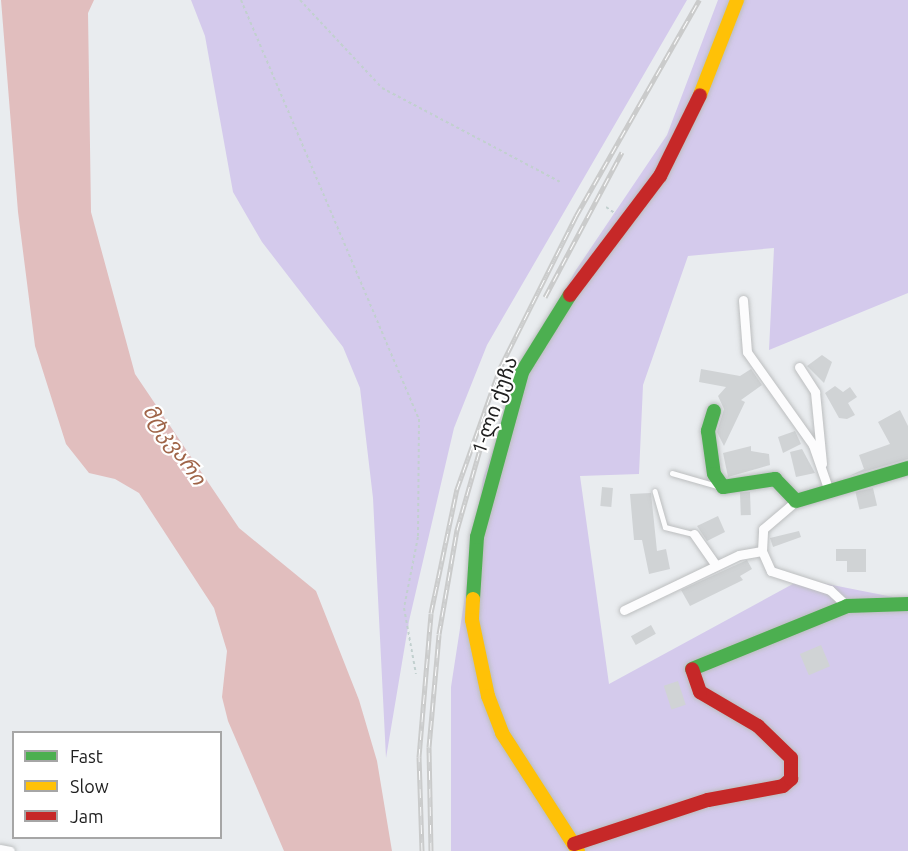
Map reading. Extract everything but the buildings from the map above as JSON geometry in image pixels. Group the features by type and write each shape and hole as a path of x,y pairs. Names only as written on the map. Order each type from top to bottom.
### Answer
{"main road":[{"name":"1-ლი ქუჩა","path":"576,847 502,733 488,696 472,620 477,537 522,372 544,330 660,176 690,120 737,0"},
{"path":"714,411 708,431 714,474 723,487 775,479 796,501 825,485 908,468"},
{"path":"576,847 708,800 783,786 791,779 791,758 758,726 700,692 690,672 697,663 847,606 908,604"}],"street":[{"path":"743,300 747,352 813,445 825,485"},
{"path":"799,367 814,392 825,485"},
{"path":"796,501 763,530 762,551 771,571 830,590 847,606"},
{"path":"694,534 716,566"},
{"path":"624,610 716,566 762,551"},
{"path":"0,849 10,851"}],"lane":[{"path":"672,473 723,487"},
{"path":"655,491 665,527 694,534"}],"path":[{"path":"241,0 419,419 418,537 404,608 416,674"},
{"path":"300,0 382,88 560,182"}],"shaded area":[{"path":"191,0 687,0 487,345 454,428 409,621 386,758 373,498 360,388 343,347 262,242 233,192 205,36"},
{"path":"718,0 908,0 908,293 769,350 774,248 688,256 643,385 639,474 580,476 609,684 802,579 908,600 908,851 451,851 451,687 483,479 519,370 576,270 667,135"}],"water":[{"name":"მტკვარი","path":"1,0 94,0 88,13 91,212 135,374 239,528 316,591 359,700 377,761 392,851 284,851 228,721 222,697 227,651 214,608 139,493 115,479 89,473 66,444 35,346 18,212"}],"railway":[{"path":"422,851 419,757 431,613 457,489 500,368 576,216 699,0"},
{"path":"545,297 622,152"},
{"path":"431,851 429,747 439,634 457,530 480,449"}],"traffic: fast":[{"path":"473,599 477,537 522,372 570,295"},
{"path":"714,411 708,431 714,474 723,487 775,479 796,501 908,468"},
{"path":"692,669 847,606 908,604"}],"traffic: slow":[{"path":"700,95 737,0"},
{"path":"473,599 472,620 488,696 502,733 578,851"}],"traffic: jam":[{"path":"570,295 660,176 700,95"},
{"path":"574,844 708,800 783,786 791,779 791,758 758,726 700,692 692,669"}]}
